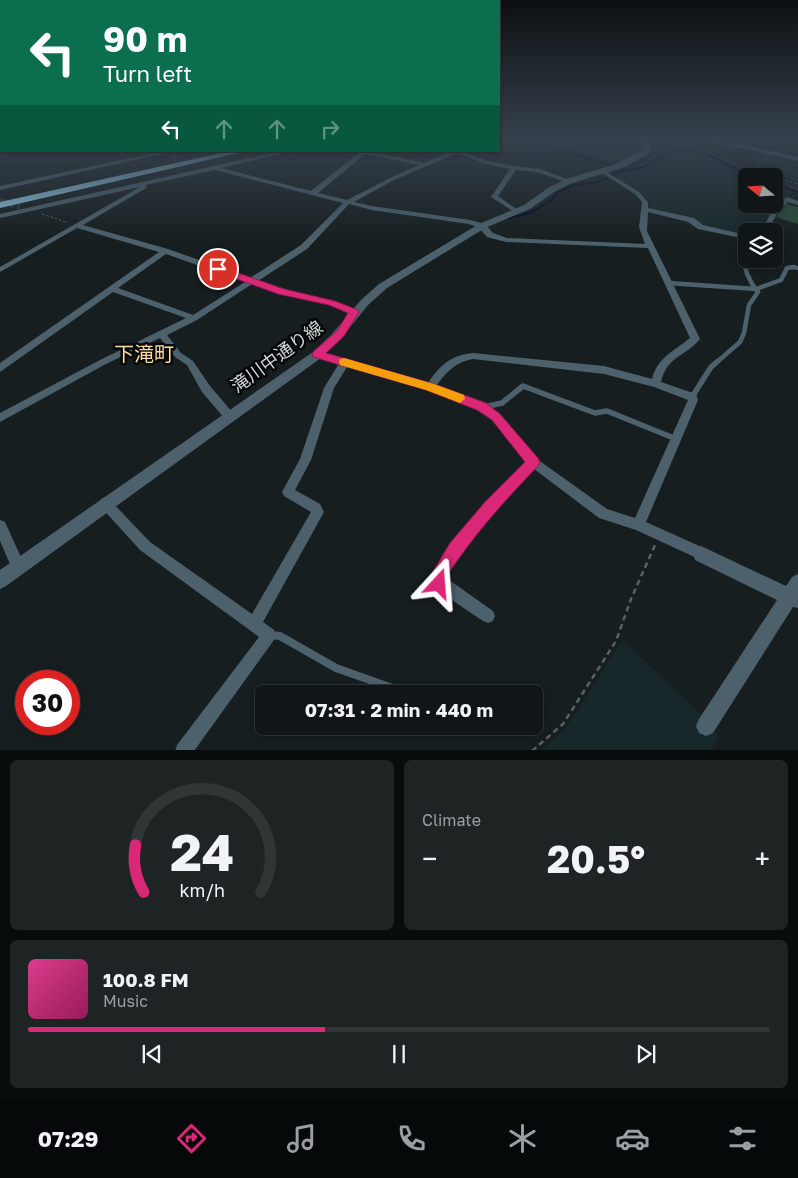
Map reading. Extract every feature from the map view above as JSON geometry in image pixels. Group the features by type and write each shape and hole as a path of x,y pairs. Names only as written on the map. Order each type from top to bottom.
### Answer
{"highway":[{"path":"0,199 117,173"},
{"path":"0,206 146,173"}],"street":[{"path":"0,188 74,173"},
{"path":"0,216 150,182 180,173"},
{"path":"231,173 348,202 482,226 490,235 506,240 650,246"},
{"path":"313,194 339,173"},
{"path":"0,418 103,362 194,318 304,247 348,202 367,190 403,173"},
{"path":"511,173 494,197 516,211"},
{"path":"546,173 569,181"},
{"path":"607,175 637,193 645,202 646,209 641,221 650,246 694,332 694,339 668,357 661,365 656,384"},
{"name":"滝川中通り線","path":"0,580 105,503 317,355 340,334 354,312 368,296 482,226 527,207 551,190 569,181 607,175"},
{"path":"0,270 150,182"},
{"path":"768,223 772,214 785,201 798,205"},
{"path":"20,207 28,209"},
{"path":"646,209 691,220 700,226 738,236"},
{"path":"77,226 164,251 282,292 332,303 354,312"},
{"path":"0,368 164,251"},
{"path":"112,289 194,318"},
{"path":"162,334 178,355 190,363 206,389 229,416"},
{"path":"317,355 430,387 483,408 496,417 533,462 603,514 638,525 796,594 706,726"},
{"path":"430,387 446,365 457,358 469,355 604,370 692,396 693,400 638,525"},
{"path":"254,624 318,512 316,508 288,492 305,460 329,388 345,362"},
{"path":"488,616 439,584 438,576 456,549 490,506 533,462"},
{"path":"105,503 145,546 269,635 183,750"},
{"path":"0,526 18,566"}],"lane":[{"path":"692,396 711,367 740,342 744,333 749,305 758,292 749,282 746,268"},
{"path":"668,283 756,289 781,280 787,268 796,268"},
{"path":"483,408 502,403 523,386 595,413 607,411 676,439"},
{"path":"269,635 280,636 336,668 384,685"}],"path":[{"path":"783,179 798,184"},
{"path":"783,184 798,190"},
{"path":"28,209 77,226"},
{"path":"532,750 563,724 616,641 631,599 660,535"}],"shaded area":[{"path":"624,173 737,173 738,213 771,213 766,223 738,223 738,233 706,226 650,209 648,208 650,201 616,179"},
{"path":"783,173 798,173 798,182 783,177"},
{"path":"783,188 792,192 783,201"},
{"path":"623,640 696,710 719,737 711,750 542,750 567,726"}],"green space":[{"path":"787,204 798,207 798,224 776,217 779,213 783,213 783,209"}],"waterway":[{"path":"506,219 530,213 550,201 558,192 574,185 598,182 616,173"},
{"path":"783,186 798,192"}],"tunnel":[{"path":"0,201 20,207"}],"slow traffic":[{"path":"344,362 430,387 460,399"}],"district":[{"name":"下滝町","path":"144,354"}],"route":[{"path":"218,269 282,292 332,303 354,312 340,334 317,355 430,387 482,406 496,417 533,462 490,506 456,549 438,576 439,584"}]}
